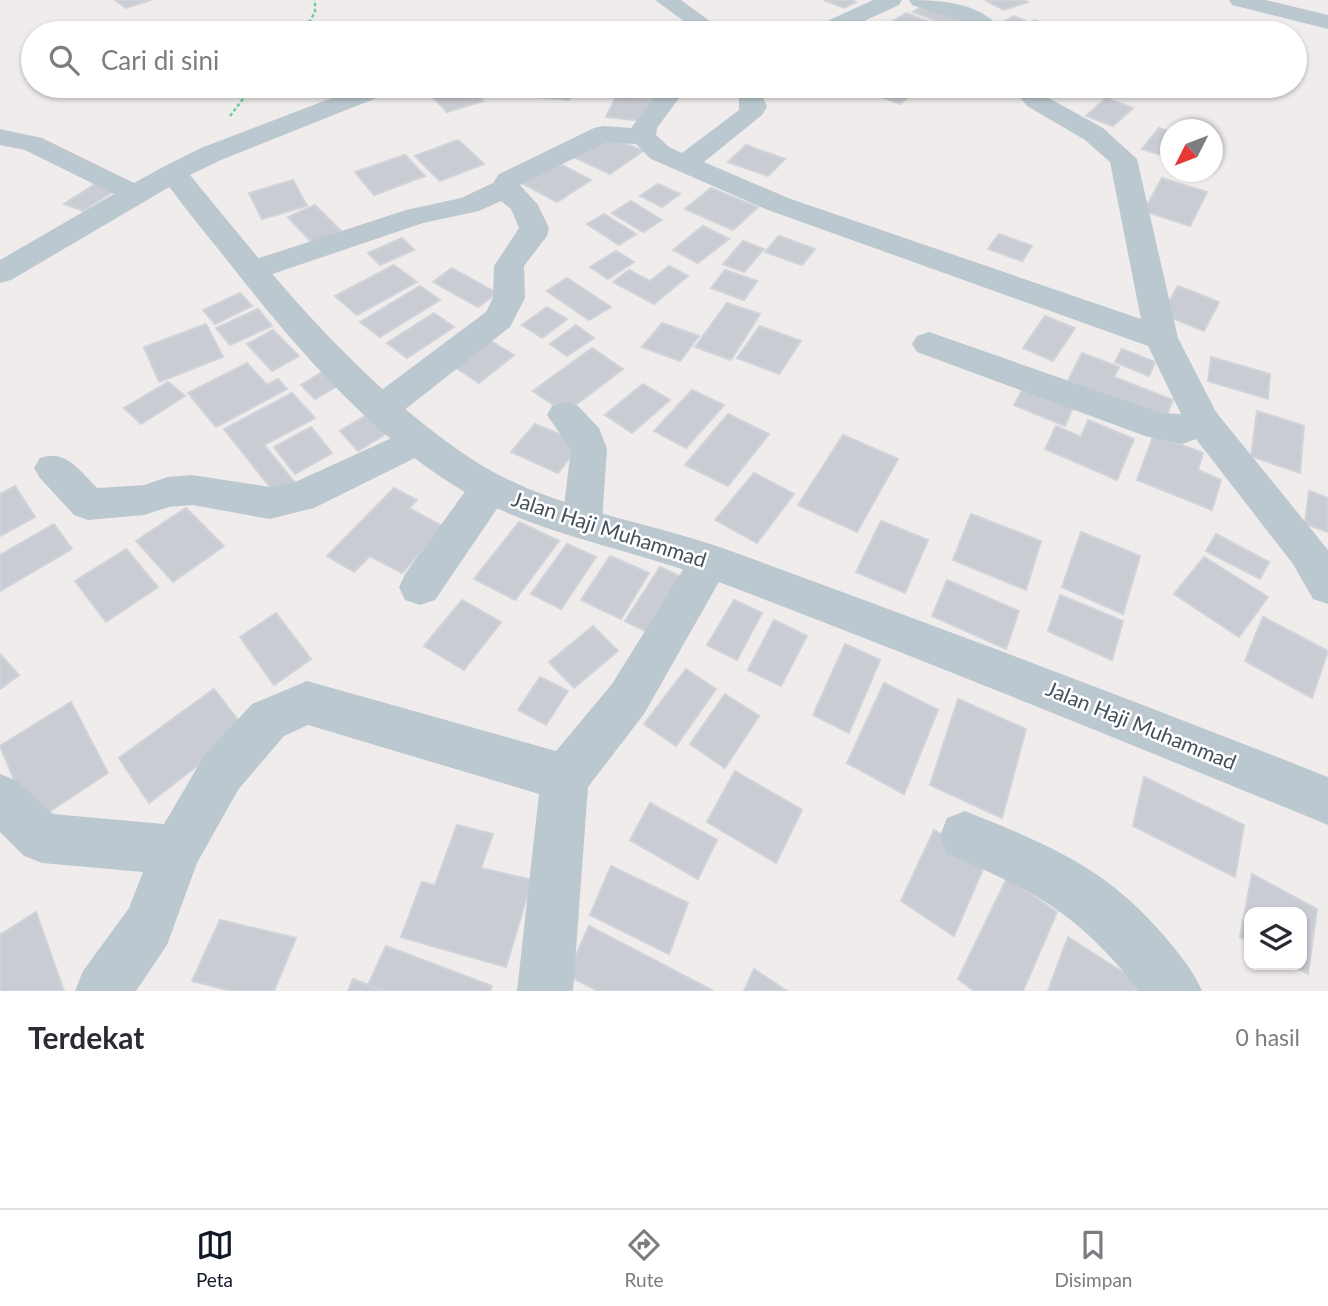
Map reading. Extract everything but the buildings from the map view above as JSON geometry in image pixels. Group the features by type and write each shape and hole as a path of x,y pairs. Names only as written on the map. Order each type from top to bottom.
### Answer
{"street":[{"path":"666,0 697,21"},
{"path":"846,21 891,0"},
{"path":"920,0 981,21"},
{"path":"1240,0 1328,22"},
{"path":"0,272 135,194 211,154 354,98"},
{"path":"643,137 644,128 667,98"},
{"path":"684,164 749,115 754,107 751,98"},
{"path":"1033,98 1094,134 1123,159 1161,338 1202,420 1307,552 1328,586"},
{"path":"252,271 416,216 469,205 504,189 509,180 603,134 643,137 660,153 778,204 1161,338"},
{"path":"0,137 33,144 135,194"},
{"name":"Jalan Haji Muhammad","path":"173,173 252,271 323,351 381,409 418,440 489,489 514,501 710,561 995,668 1328,801"},
{"path":"381,409 499,319 509,298 509,266 534,228 524,205 504,189"},
{"path":"929,344 1158,426 1182,430 1202,420"},
{"path":"565,415 586,438 589,449 582,522"},
{"path":"53,468 88,504 144,500 167,492 192,490 270,503 300,497 418,440"},
{"path":"419,587 489,489"},
{"path":"545,991 565,778 628,698 710,561"},
{"path":"103,991 148,926 177,850 221,773 268,720 307,703 565,778"},
{"path":"0,798 42,838 177,850"},
{"path":"965,836 1038,866 1088,898 1134,942 1174,991"}],"path":[{"path":"310,21 315,12 315,0"}]}
